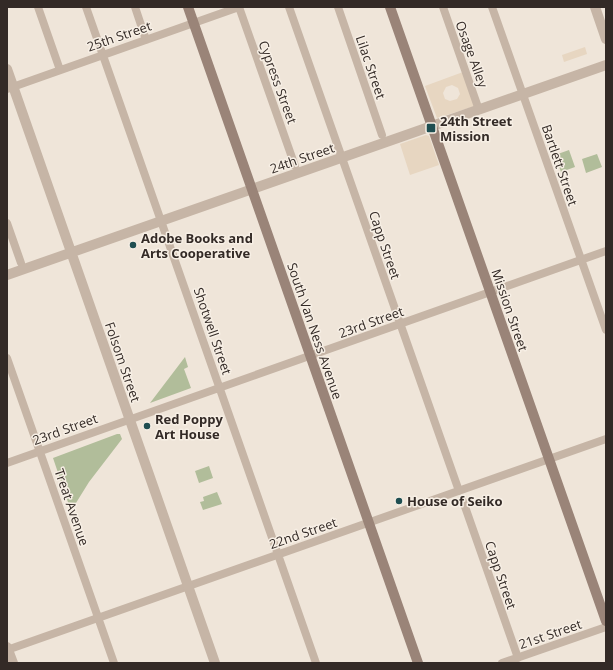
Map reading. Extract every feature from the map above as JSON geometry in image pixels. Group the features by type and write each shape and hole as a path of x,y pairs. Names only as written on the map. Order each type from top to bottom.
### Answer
{"main road":[{"name":"South Van Ness Avenue","path":"188,7 418,663"},
{"name":"Mission Street","path":"390,7 606,621"}],"street":[{"path":"38,7 60,70"},
{"name":"Shotwell Street","path":"86,7 316,663"},
{"path":"135,7 146,40"},
{"name":"25th Street","path":"10,88 239,7"},
{"name":"Cypress Street","path":"239,7 295,166"},
{"name":"Capp Street","path":"289,7 459,491"},
{"name":"Lilac Street","path":"338,7 382,135"},
{"name":"Osage Alley","path":"443,7 479,110"},
{"name":"Bartlett Street","path":"492,7 606,330"},
{"path":"595,7 606,39"},
{"name":"24th Street","path":"7,275 606,65"},
{"name":"Folsom Street","path":"7,69 10,88 71,253 215,663"},
{"path":"7,223 21,263"},
{"name":"23rd Street","path":"7,463 220,387 401,325 606,251"},
{"name":"Treat Avenue","path":"7,358 114,663"},
{"name":"22nd Street","path":"7,649 606,439"},
{"name":"Capp Street","path":"462,501 518,658"},
{"name":"21st Street","path":"502,663 606,627"},
{"path":"7,649 13,663"}],"green space":[{"path":"569,150 575,167 561,172 555,155"},
{"path":"597,154 602,167 586,173 582,159"},
{"path":"185,357 188,367 184,369 191,388 150,403"},
{"path":"120,434 122,439 89,482 71,511 53,458"},
{"path":"209,466 213,478 199,483 195,471"},
{"path":"217,492 222,504 203,510 200,502 204,501 203,497"}],"shaded area":[{"path":"585,47 587,54 564,62 562,55"},
{"path":"463,72 475,106 437,118 425,86","holes":["452,85 458,88 460,94 457,99 450,101 445,99 443,93 446,87"]},
{"path":"426,135 429,136 439,165 410,175 400,144"}],"place":[{"name":"24th Street Mission","path":"431,128"},
{"name":"Adobe Books and Arts Cooperative","path":"133,245"},
{"name":"Red Poppy Art House","path":"147,426"},
{"name":"House of Seiko","path":"399,501"}]}
